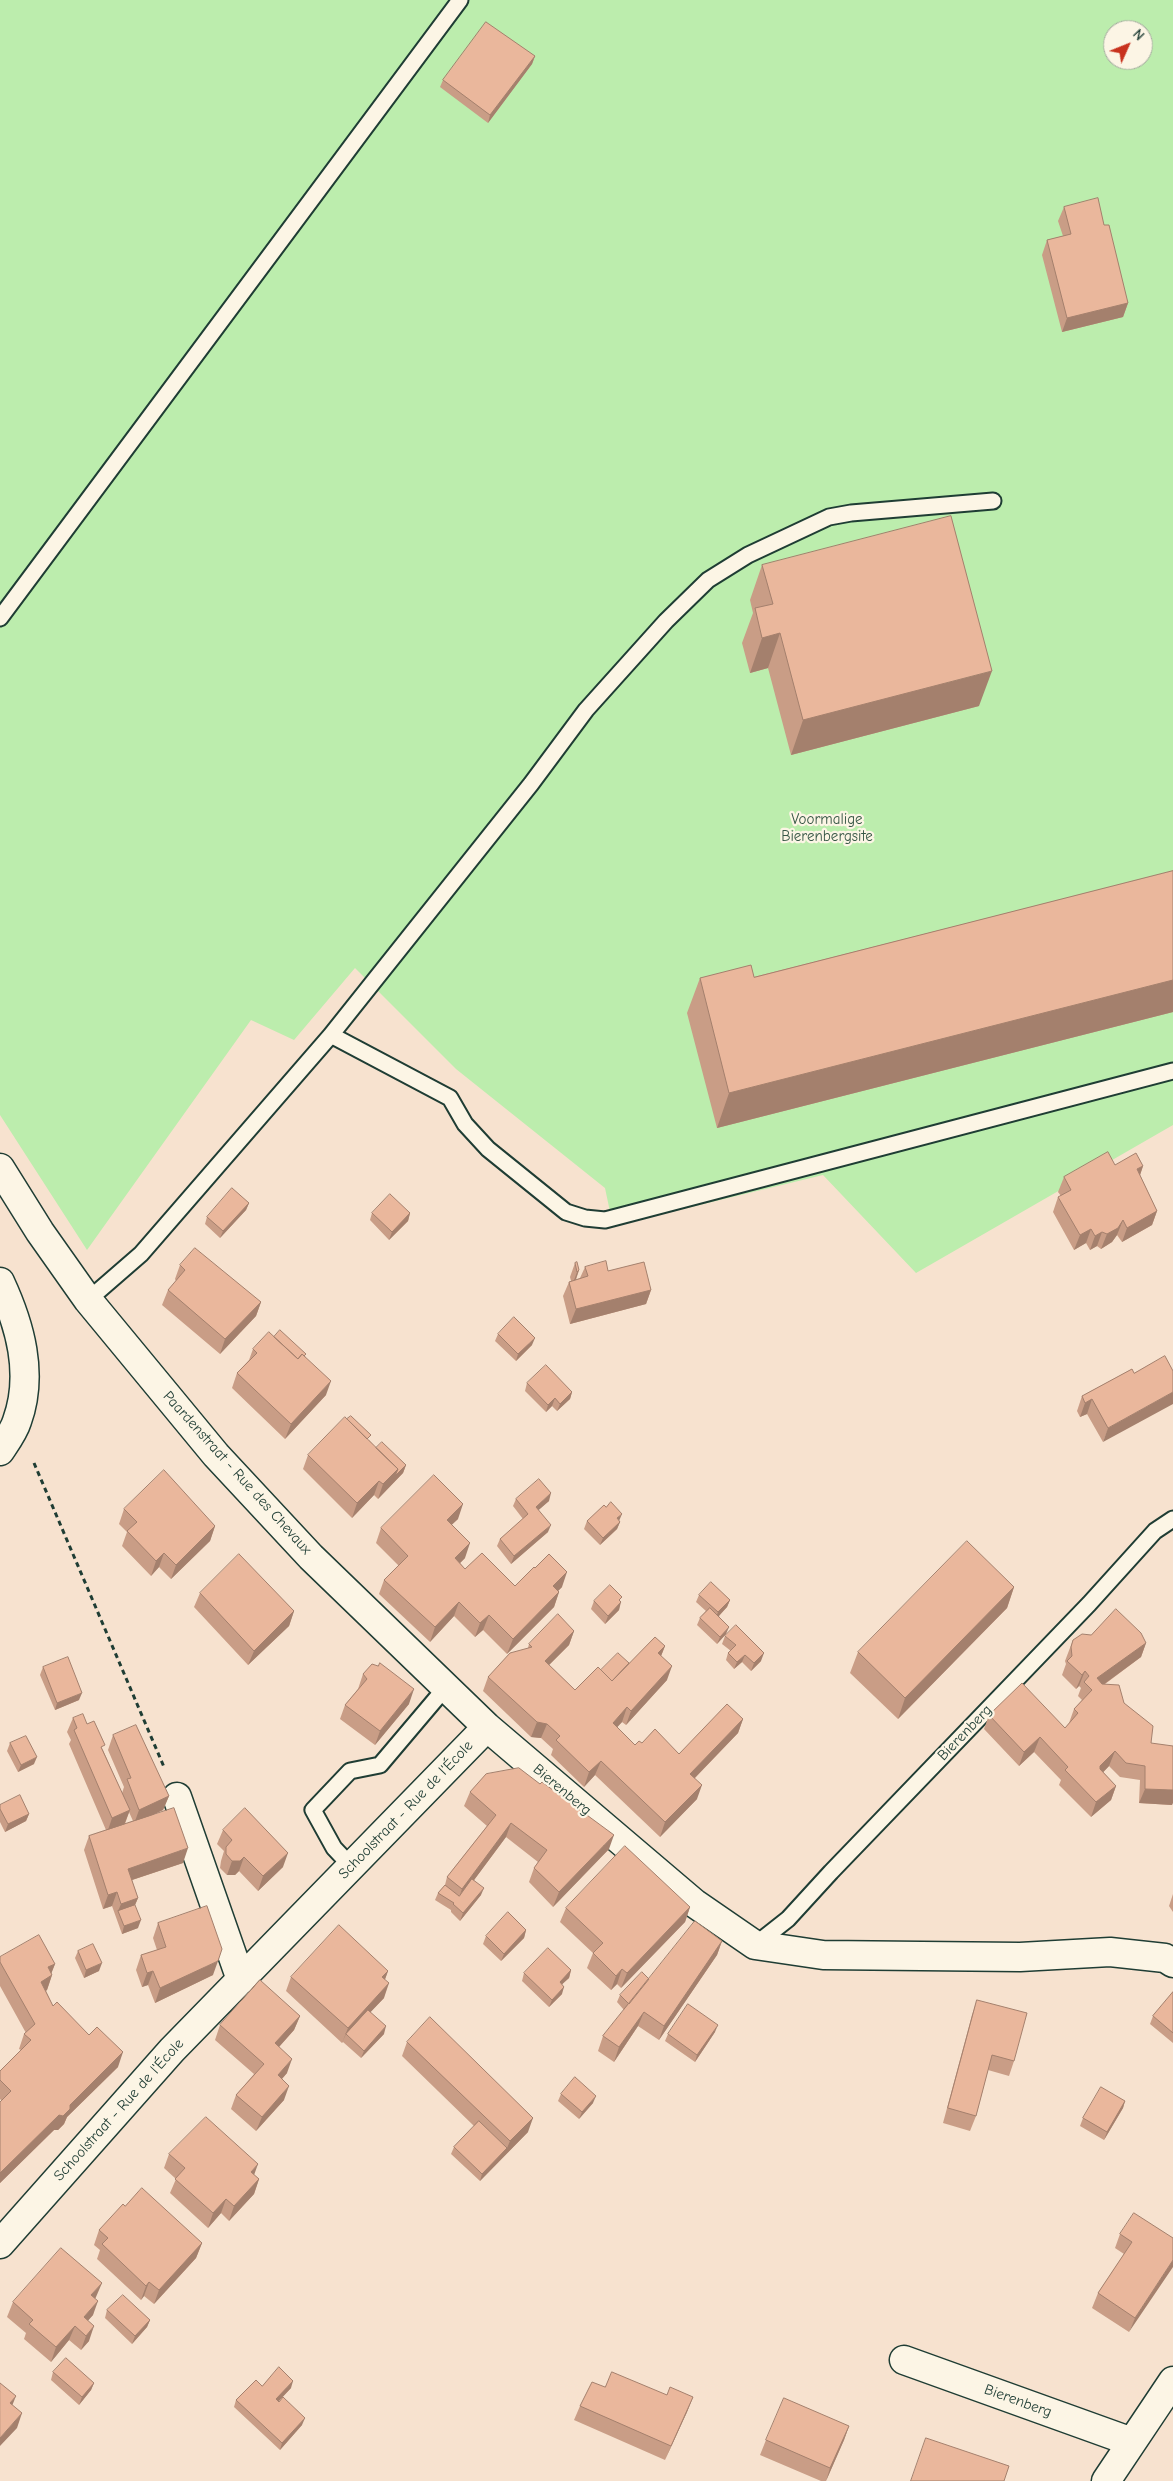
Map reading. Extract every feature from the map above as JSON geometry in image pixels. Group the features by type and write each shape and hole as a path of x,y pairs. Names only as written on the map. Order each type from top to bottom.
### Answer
{"street":[{"name":"Paardenstraat - Rue des Chevaux","path":"0,1168 40,1232 88,1300 223,1462 311,1557 487,1727"},
{"path":"0,1282 22,1344 26,1381 24,1401 17,1423 0,1451"},
{"name":"Bierenberg","path":"487,1727 694,1903 755,1945 823,1955 1020,1958 1110,1952 1165,1958 1173,1962"},
{"name":"Schoolstraat - Rue de l'École","path":"0,2244 165,2057 487,1727"},
{"path":"178,1797 241,1980"},
{"name":"Bierenberg","path":"904,2360 1132,2442"},
{"path":"1106,2481 1173,2381"}],"lane":[{"path":"0,618 460,0"},
{"path":"88,1300 141,1254 331,1035 531,784 586,710 666,621 708,580 748,555 829,517 851,512 993,501"},
{"path":"331,1035 450,1098 465,1124 488,1149 566,1212 585,1218 605,1220 1173,1071"},
{"name":"Bierenberg","path":"755,1945 788,1919 1089,1604 1155,1531 1173,1519"},
{"path":"352,1866 334,1848 312,1810 350,1771 380,1765 446,1687"}],"path":[{"path":"17,1423 178,1797"}],"green space":[{"name":"Voormalige Bierenbergsite","path":"0,0 1173,0 1173,1125 916,1273 823,1175 613,1226 605,1188 456,1069 355,968 294,1040 251,1020 87,1250 0,1115"}],"building":[{"path":"486,22 535,56 490,115 443,80"},
{"path":"1098,198 1104,225 1109,225 1128,303 1067,318 1047,240 1071,234 1064,207"},
{"path":"951,516 992,671 803,720 780,633 762,638 755,608 773,604 762,565"},
{"path":"1173,871 1173,980 729,1093 700,978 751,965 754,977"},
{"path":"1108,1152 1115,1165 1136,1153 1143,1166 1137,1169 1157,1211 1127,1228 1123,1220 1118,1228 1107,1234 1102,1232 1095,1236 1091,1229 1080,1235 1058,1197 1071,1190 1064,1177"},
{"path":"232,1188 249,1203 223,1231 207,1217"},
{"path":"390,1194 410,1213 392,1232 372,1213"},
{"path":"195,1248 261,1302 225,1339 168,1290 185,1270 180,1265"},
{"path":"606,1261 608,1271 644,1262 651,1290 576,1309 569,1282 588,1276 585,1267"},
{"path":"577,1262 579,1270 577,1272 575,1263"},
{"path":"514,1317 535,1338 518,1354 498,1334"},
{"path":"280,1330 306,1354 304,1356 302,1354 298,1359 274,1337"},
{"path":"269,1332 298,1359 302,1354 331,1381 291,1424 237,1373 257,1353 253,1349"},
{"path":"1165,1356 1173,1371 1173,1392 1108,1428 1092,1399 1085,1403 1082,1396 1132,1369 1134,1373"},
{"path":"546,1365 572,1392 560,1404 555,1398 548,1405 527,1383"},
{"path":"351,1416 371,1435 367,1439 347,1419"},
{"path":"345,1417 398,1469 383,1484 379,1481 357,1503 308,1455"},
{"path":"382,1442 406,1465 395,1476 398,1469 376,1448"},
{"path":"164,1470 215,1526 176,1565 164,1553 156,1561 127,1531 137,1522 124,1509"},
{"path":"434,1475 463,1504 447,1520 470,1543 455,1558 465,1569 482,1553 515,1586 549,1554 567,1572 553,1586 559,1592 513,1639 489,1615 480,1623 459,1602 435,1627 384,1580 408,1556 381,1528"},
{"path":"539,1479 551,1493 536,1507 551,1525 514,1556 500,1539 528,1514 516,1499"},
{"path":"611,1502 622,1514 617,1518 620,1522 603,1538 587,1521 604,1505 606,1507"},
{"path":"967,1541 1014,1587 905,1698 858,1652"},
{"path":"239,1554 294,1611 254,1651 200,1593"},
{"path":"711,1582 730,1600 718,1612 699,1595"},
{"path":"610,1585 622,1597 619,1600 621,1602 608,1616 594,1601"},
{"path":"710,1608 729,1627 720,1637 700,1618"},
{"path":"1116,1609 1141,1633 1146,1643 1097,1678 1102,1684 1119,1685 1124,1703 1153,1726 1151,1743 1173,1746 1173,1790 1145,1789 1145,1766 1126,1763 1115,1751 1100,1766 1100,1769 1116,1786 1096,1802 1065,1770 1068,1767 1040,1737 1024,1752 989,1715 1022,1683 1065,1728 1078,1713 1074,1709 1092,1690 1084,1682 1089,1676 1085,1671 1082,1675 1067,1661 1072,1656 1071,1647 1073,1640 1082,1634 1091,1635"},
{"path":"558,1614 574,1631 545,1661 575,1690 598,1667 612,1681 655,1637 665,1646 658,1653 672,1666 631,1711 627,1707 613,1723 635,1745 639,1741 642,1743 655,1729 679,1754 727,1704 743,1719 690,1774 702,1785 665,1822 601,1761 589,1772 556,1740 560,1736 547,1724 537,1722 488,1677 510,1653 532,1647 529,1644"},
{"path":"736,1625 764,1653 754,1663 745,1655 737,1662 728,1653 736,1645 725,1636"},
{"path":"618,1653 629,1663 612,1681 601,1670"},
{"path":"68,1657 82,1693 57,1703 43,1667"},
{"path":"380,1663 414,1689 380,1731 345,1705 367,1679 363,1674 372,1664 378,1666"},
{"path":"83,1714 87,1724 94,1721 105,1745 101,1747 130,1810 112,1818 74,1730 77,1728 73,1718"},
{"path":"136,1725 169,1796 139,1810 127,1779 131,1778 113,1735"},
{"path":"26,1736 37,1757 21,1765 10,1743"},
{"path":"519,1768 540,1784 542,1782 614,1835 559,1892 534,1868 547,1850 511,1823 462,1889 447,1877 496,1815 470,1792 486,1774"},
{"path":"20,1795 29,1814 8,1824 0,1809 0,1805"},
{"path":"174,1808 188,1848 128,1869 138,1898 121,1904 117,1892 108,1895 89,1836"},
{"path":"245,1808 288,1853 263,1876 244,1857 240,1861 232,1861 226,1854 226,1847 232,1840 223,1830"},
{"path":"625,1846 690,1907 627,1973 622,1969 616,1976 593,1953 603,1943 566,1908"},
{"path":"472,1879 484,1888 463,1913 454,1903 438,1893 445,1885 459,1896"},
{"path":"135,1905 141,1920 124,1926 118,1911"},
{"path":"207,1906 222,1949 218,1961 160,1988 153,1971 147,1973 141,1955 166,1947 158,1923"},
{"path":"508,1912 526,1930 504,1954 486,1936"},
{"path":"695,1921 722,1941 664,2026 644,2012 619,2047 603,2036"},
{"path":"339,1925 388,1971 382,1977 389,1983 348,2028 291,1977"},
{"path":"39,1935 55,1964 48,1967 52,1975 41,1982 53,2006 57,2002 89,2035 97,2027 123,2052 70,2105 70,2109 63,2116 59,2115 0,2173 0,2102 11,2091 0,2080 0,2071 31,2040 24,2034 35,2024 0,1962 0,1957"},
{"path":"93,1944 102,1963 86,1970 78,1951"},
{"path":"548,1948 571,1970 560,1982 564,1987 552,2000 524,1973"},
{"path":"642,1972 649,1979 629,2004 620,1995"},
{"path":"260,1980 300,2016 275,2043 292,2059 278,2075 289,2086 262,2117 236,2095 264,2064 220,2025"},
{"path":"1173,1992 1173,2033 1153,2016"},
{"path":"977,2000 1027,2013 1014,2061 992,2055 976,2116 948,2108"},
{"path":"688,2004 718,2025 697,2055 668,2034"},
{"path":"368,2010 386,2026 364,2051 346,2034"},
{"path":"430,2017 533,2118 510,2141 407,2042"},
{"path":"575,2077 596,2096 582,2112 561,2094"},
{"path":"1101,2087 1125,2101 1107,2132 1083,2118"},
{"path":"206,2117 258,2164 251,2172 259,2179 234,2206 226,2199 213,2213 175,2179 185,2168 169,2154"},
{"path":"479,2121 507,2148 482,2174 454,2147"},
{"path":"142,2188 202,2243 159,2290 149,2282 146,2286 102,2244 108,2238 99,2230 123,2204 125,2206"},
{"path":"1134,2213 1173,2238 1173,2260 1135,2318 1098,2293 1132,2242 1120,2234"},
{"path":"61,2248 102,2283 91,2295 98,2301 84,2317 94,2326 86,2336 75,2326 56,2347 29,2324 33,2320 13,2302"},
{"path":"123,2295 150,2320 135,2336 107,2310"},
{"path":"66,2358 94,2383 82,2397 53,2372"},
{"path":"279,2367 293,2381 276,2399 279,2402 283,2397 305,2418 282,2443 236,2400 256,2380 262,2386"},
{"path":"612,2372 667,2395 670,2387 693,2397 671,2446 580,2406 592,2382 605,2387"},
{"path":"0,2383 16,2396 10,2403 22,2413 0,2438"},
{"path":"784,2398 849,2426 830,2468 766,2440"},
{"path":"926,2438 1009,2466 1004,2481 911,2481"}]}
